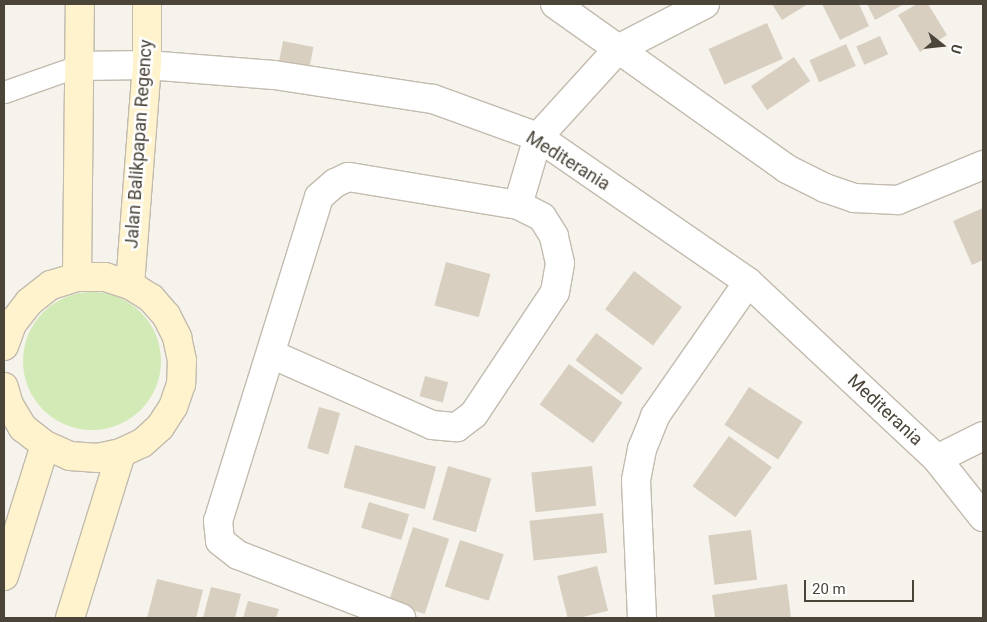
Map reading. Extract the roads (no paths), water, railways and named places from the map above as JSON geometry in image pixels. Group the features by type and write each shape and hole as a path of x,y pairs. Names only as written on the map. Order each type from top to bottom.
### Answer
{"street":[{"path":"77,277 80,4"},
{"name":"Jalan Balikpapan Regency","path":"130,285 147,64 147,4"},
{"path":"555,4 786,169 825,188 854,198 898,200 983,165"},
{"path":"518,205 538,137 618,49 705,4"},
{"name":"Mediterania","path":"78,66 147,64 274,76 433,99 538,137 748,282 937,459 983,517"},
{"path":"270,354 432,425 457,427 474,414 555,292 560,263 554,236 542,217 518,205 348,177 335,183 319,197 270,354 218,521 220,541 238,555 401,618"},
{"path":"4,346 12,324 28,302 51,286 77,277 105,277 130,285 150,298 166,315 177,337 182,360 181,384 173,407 160,426 142,443 121,453 98,458 70,456 45,445 23,428 8,404 4,387"},
{"path":"642,618 636,480 642,448 655,416 748,282"},
{"path":"937,459 983,436"},
{"path":"4,576 45,445"},
{"path":"70,618 121,453"}],"lane":[{"path":"4,92 78,66"}]}
